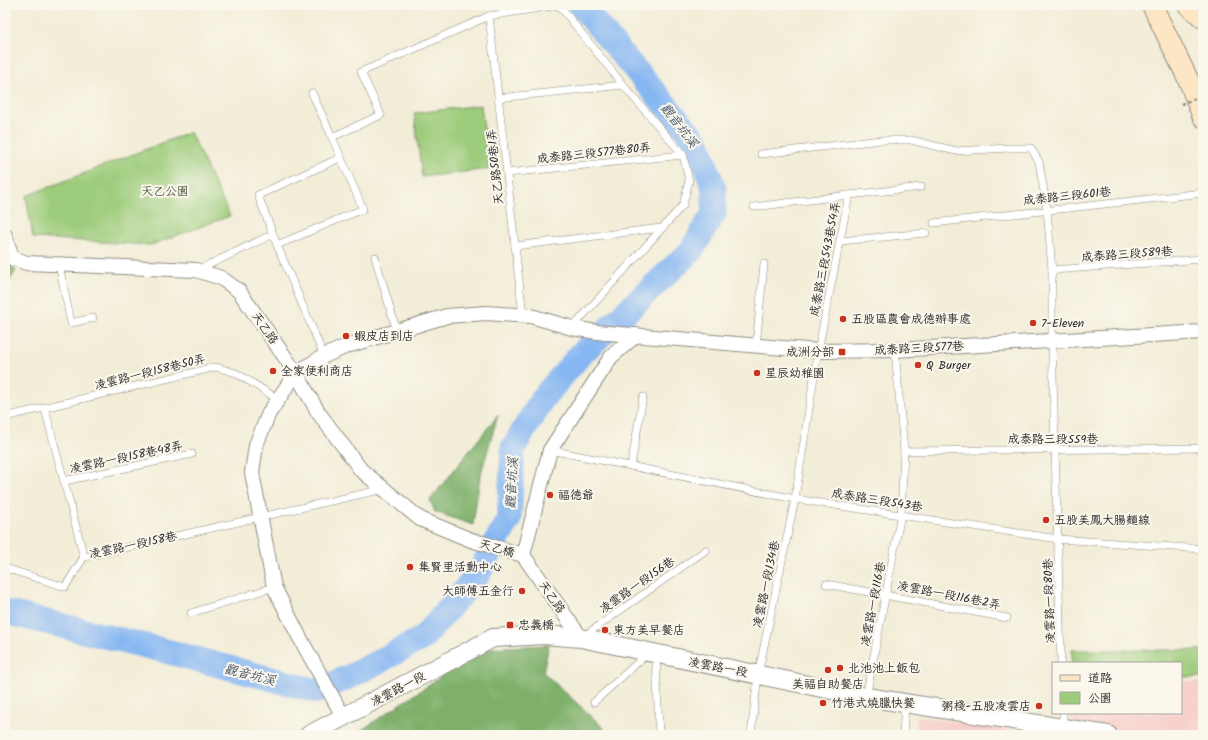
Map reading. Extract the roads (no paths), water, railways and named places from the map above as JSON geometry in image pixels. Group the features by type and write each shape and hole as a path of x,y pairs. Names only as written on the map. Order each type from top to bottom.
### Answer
{"main road":[{"path":"1152,5 1188,79 1203,117"},
{"path":"1188,5 1203,18"}],"street":[{"name":"天乙路","path":"5,235 12,258 27,263 196,270 221,278 239,291 296,373 318,412 340,444 361,470 420,519 471,540"},
{"path":"341,710 300,638 274,587 259,518 252,473 256,445 268,413 296,373 324,356 347,346 447,316 486,313 531,316 572,328"},
{"name":"成泰路三段577巷","path":"572,328 597,332 818,351 895,350 1203,332"},
{"path":"523,556 550,450 611,357 636,335"},
{"name":"天乙橋","path":"471,540 523,556"},
{"name":"天乙路","path":"523,556 581,638"},
{"name":"凌雲路一段","path":"309,735 341,710 493,638 544,635 581,638 652,654 866,697 1063,725 1108,735"}],"lane":[{"path":"332,137 381,115 361,72 489,16 559,5 623,85 683,155 689,180 683,205 572,328"},
{"name":"天乙路50巷1弄","path":"489,16 523,316"},
{"path":"498,98 623,85"},
{"path":"277,245 363,208 312,93"},
{"name":"凌雲路一段80巷","path":"761,154 881,140 910,140 956,151 1030,148 1039,162 1047,209 1052,270 1052,340 1061,662"},
{"name":"成泰路三段577巷80弄","path":"507,173 683,155"},
{"path":"324,356 277,245 258,195 340,158"},
{"path":"849,195 921,187"},
{"name":"成泰路三段601巷","path":"934,223 1047,209 1203,193"},
{"name":"成泰路三段543巷54弄","path":"754,207 849,195 818,351 795,499"},
{"path":"515,246 661,228"},
{"path":"196,270 273,234"},
{"path":"840,242 926,234"},
{"path":"375,257 397,332"},
{"name":"成泰路三段589巷","path":"1052,270 1203,259"},
{"path":"59,264 71,322 93,318"},
{"path":"756,346 764,264"},
{"name":"凌雲路一段116巷","path":"866,697 901,514 904,450 895,350"},
{"name":"凌雲路一段158巷50弄","path":"5,417 45,409 216,367 236,373 278,399"},
{"path":"631,466 643,397"},
{"name":"凌雲路一段158巷","path":"45,409 84,557 385,489"},
{"name":"成泰路三段559巷","path":"904,450 1203,448"},
{"name":"成泰路三段543巷","path":"550,450 795,499 1058,539 1203,549"},
{"name":"凌雲路一段158巷48弄","path":"64,481 192,454"},
{"name":"凌雲路一段134巷","path":"751,735 758,675 795,499"},
{"name":"凌雲路一段156巷","path":"581,638 706,550"},
{"path":"5,568 65,587 84,557"},
{"name":"凌雲路一段116巷2弄","path":"826,584 1008,618"},
{"path":"191,613 274,587"},
{"path":"594,702 652,654"},
{"path":"652,654 660,735"},
{"path":"903,735 905,703"}],"water":[{"path":"576,5 587,5 603,25 598,35"}],"waterway":[{"name":"觀音坑溪","path":"5,612 150,647 317,691 351,676 423,638 477,576 509,519 513,448 543,398 580,355 691,251 714,213 714,189 698,143 580,5"}],"place":[{"name":"五股區農會成德辦事處","path":"843,319"},
{"name":"7-Eleven","path":"1033,323"},
{"name":"蝦皮店到店","path":"346,336"},
{"name":"成洲分部","path":"842,352"},
{"name":"Q Burger","path":"918,365"},
{"name":"全家便利商店","path":"273,371"},
{"name":"星辰幼稚園","path":"757,373"},
{"name":"福德爺","path":"550,495"},
{"name":"五股美鳳大腸麵線","path":"1046,520"},
{"name":"集賢里活動中心","path":"410,567"},
{"name":"大師傅五金行","path":"522,591"},
{"name":"忠義橋","path":"510,625"},
{"name":"東方美早餐店","path":"605,630"},
{"name":"北池池上飯包","path":"840,668"},
{"name":"美福自助餐店","path":"828,670"},
{"name":"竹港式燒臘快餐","path":"823,703"},
{"name":"粥棧-五股凌雲店","path":"1039,706"}],"park label":[{"name":"天乙公園","path":"165,191"}]}
